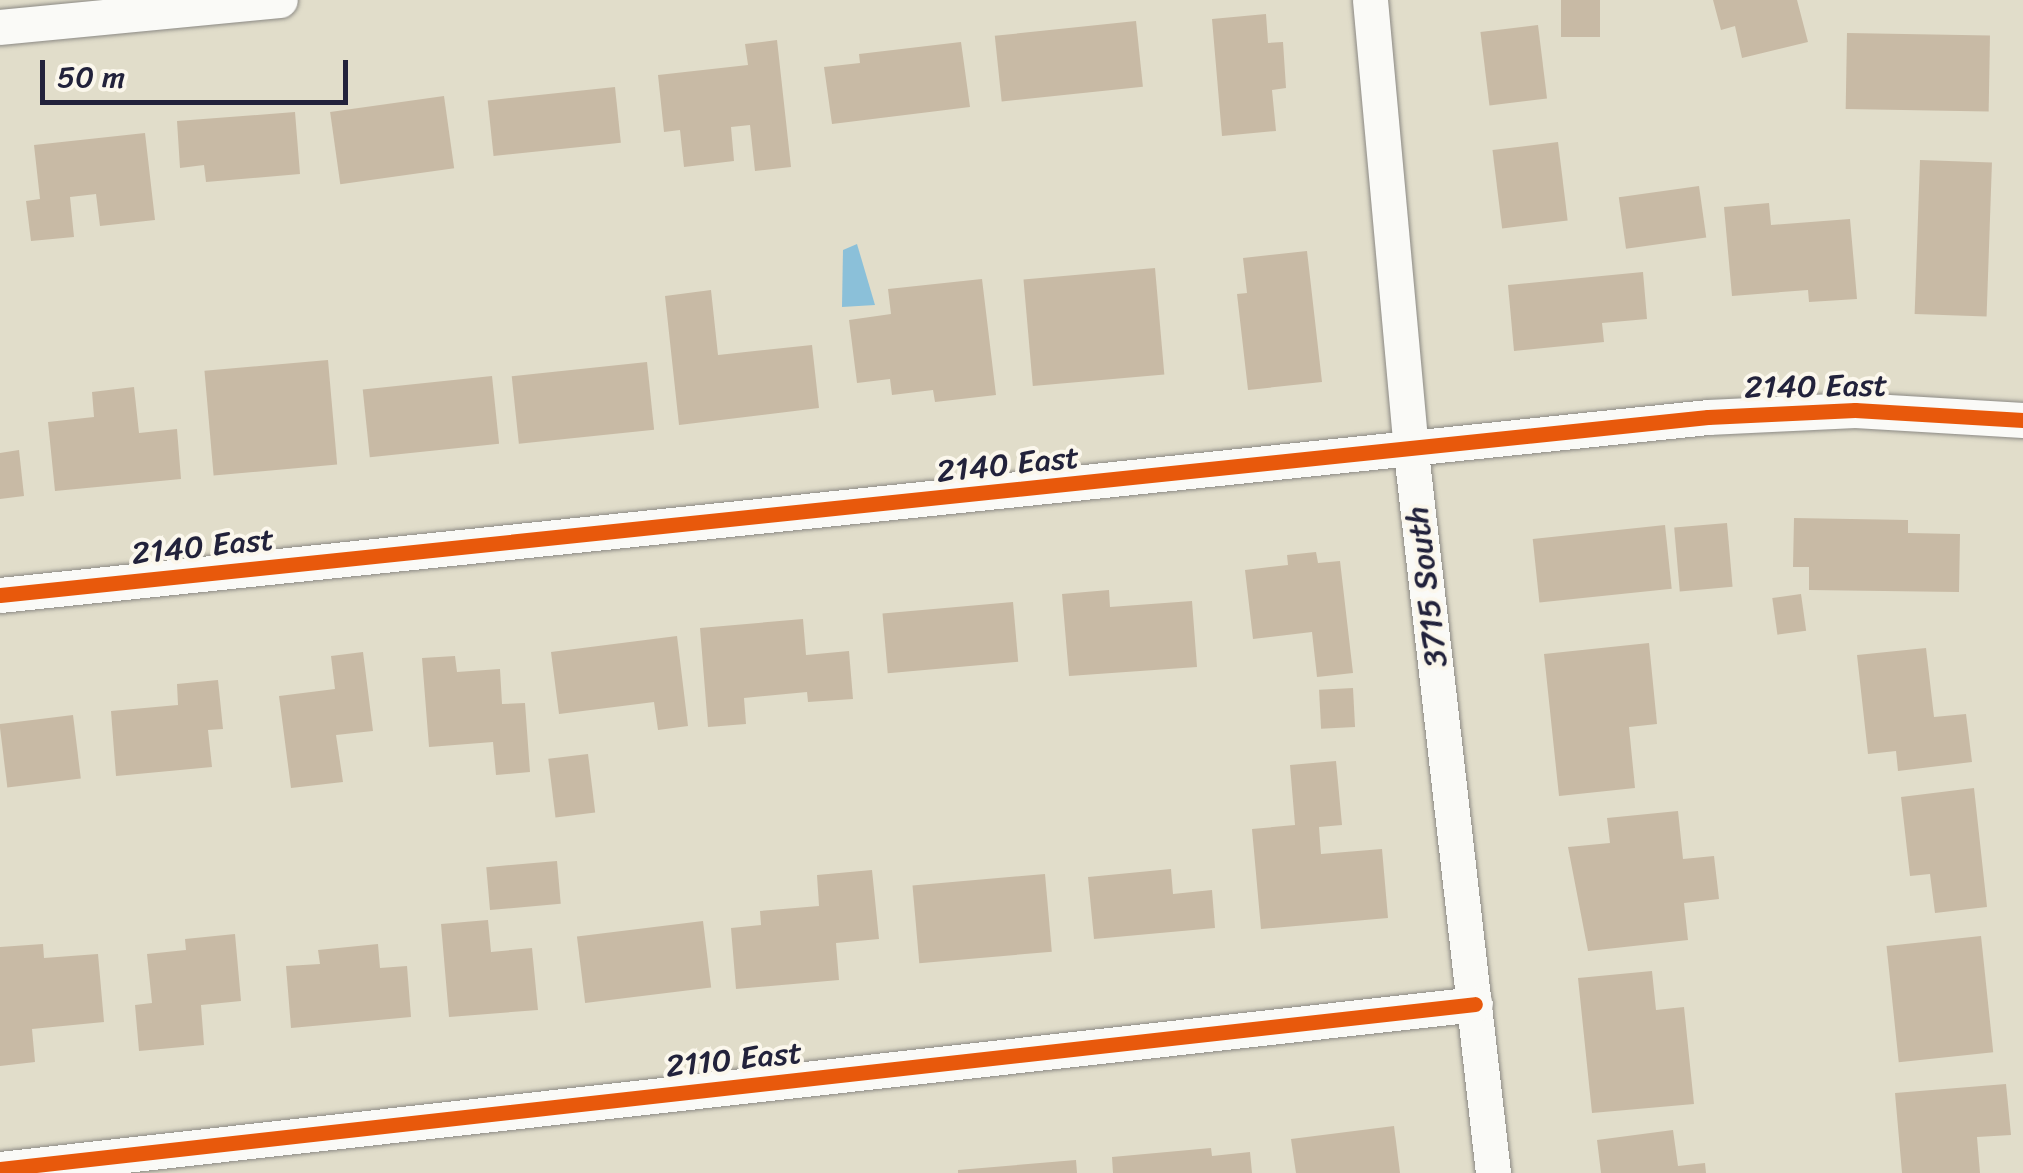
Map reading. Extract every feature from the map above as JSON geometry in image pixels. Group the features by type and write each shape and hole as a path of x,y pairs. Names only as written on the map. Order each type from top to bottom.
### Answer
{"street":[{"path":"0,27 280,0"},
{"name":"3715 South","path":"1370,0 1411,452 1493,1173"},
{"name":"2140 East","path":"0,595 1411,452 1708,416 1855,410 2023,420"},
{"name":"2110 East","path":"0,1169 107,1166 1474,1004"}],"water":[{"path":"857,244 875,305 842,307 843,250"}],"building":[{"path":"1561,0 1600,0 1600,37 1561,37"},
{"path":"1713,0 1797,0 1808,42 1742,58 1735,26 1721,30"},
{"path":"1266,14 1268,43 1283,42 1286,88 1272,90 1276,131 1222,136 1212,19"},
{"path":"1136,21 1143,87 1002,101 995,36"},
{"path":"1538,25 1547,98 1489,106 1480,32"},
{"path":"1847,33 1990,35 1989,111 1846,109"},
{"path":"777,40 791,167 755,171 750,125 731,127 734,161 684,167 680,130 664,132 658,75 748,65 745,44"},
{"path":"961,42 970,107 832,124 824,67 860,63 859,54"},
{"path":"615,87 621,143 494,156 488,100"},
{"path":"444,96 454,168 340,184 330,112"},
{"path":"295,112 300,174 206,182 204,165 180,168 177,121"},
{"path":"145,133 155,220 100,226 96,194 70,197 74,237 31,241 26,201 40,199 34,145"},
{"path":"1558,142 1568,220 1502,228 1492,150"},
{"path":"1920,160 1992,163 1987,316 1915,314"},
{"path":"1699,186 1706,237 1626,249 1619,197"},
{"path":"1769,203 1771,225 1850,219 1857,299 1809,302 1808,290 1732,296 1724,207"},
{"path":"1307,251 1322,382 1248,390 1237,294 1247,293 1243,258"},
{"path":"1155,268 1164,375 1033,386 1024,280"},
{"path":"1643,272 1647,319 1602,323 1604,342 1514,351 1508,285"},
{"path":"982,279 996,395 935,402 933,390 892,395 890,379 857,383 849,320 891,314 888,289"},
{"path":"711,290 718,355 812,345 819,408 679,425 665,296"},
{"path":"328,360 337,465 214,475 204,371"},
{"path":"647,362 654,430 519,444 512,376"},
{"path":"492,376 499,444 370,457 363,390"},
{"path":"134,387 139,433 177,429 181,479 55,491 48,422 94,417 92,392"},
{"path":"19,450 24,496 0,499 0,453"},
{"path":"1794,518 1908,520 1908,533 1960,534 1959,592 1809,590 1809,567 1793,567"},
{"path":"1727,523 1733,587 1680,591 1674,528"},
{"path":"1665,525 1672,589 1539,603 1533,539"},
{"path":"1316,552 1318,563 1340,561 1353,673 1317,677 1312,632 1253,639 1245,570 1288,565 1287,555"},
{"path":"1109,590 1110,607 1192,601 1197,667 1069,676 1062,594"},
{"path":"1801,594 1806,631 1777,635 1772,598"},
{"path":"1013,602 1018,662 888,673 882,613"},
{"path":"803,619 806,655 849,651 853,699 808,702 807,692 744,698 746,724 708,727 700,628"},
{"path":"677,636 688,726 658,730 654,702 559,714 551,652"},
{"path":"1649,643 1657,724 1629,727 1635,788 1559,796 1544,654"},
{"path":"1926,648 1934,717 1966,714 1972,762 1898,771 1896,751 1868,754 1857,655"},
{"path":"363,652 373,731 336,735 343,782 291,788 279,696 335,689 331,656"},
{"path":"455,656 457,672 500,669 502,704 525,703 530,772 496,775 493,742 429,747 422,658"},
{"path":"218,680 223,729 208,730 212,767 116,776 111,711 178,705 177,684"},
{"path":"1353,688 1355,727 1321,729 1319,690"},
{"path":"73,715 81,779 7,788 0,724"},
{"path":"588,754 595,813 555,817 548,759"},
{"path":"1336,761 1342,825 1319,827 1321,854 1382,849 1388,918 1261,929 1252,829 1295,825 1290,765"},
{"path":"1974,788 1987,907 1935,913 1930,874 1910,876 1901,797"},
{"path":"1678,811 1683,859 1714,856 1719,899 1684,903 1688,940 1588,951 1568,847 1610,843 1607,818"},
{"path":"557,861 561,904 490,910 486,867"},
{"path":"1171,869 1173,894 1212,890 1215,928 1094,939 1088,877"},
{"path":"872,870 879,939 836,943 839,980 736,989 731,928 761,925 760,911 819,906 817,875"},
{"path":"1045,874 1052,952 919,963 913,886"},
{"path":"488,920 491,952 532,948 538,1010 449,1017 441,924"},
{"path":"703,921 711,988 585,1003 577,936"},
{"path":"235,934 241,1001 201,1005 204,1045 139,1051 135,1005 152,1003 147,954 186,950 185,939"},
{"path":"1981,936 1993,1052 1899,1062 1887,946"},
{"path":"43,944 44,958 98,954 104,1022 32,1029 35,1062 0,1066 0,947"},
{"path":"378,944 380,968 407,966 411,1017 291,1028 286,966 320,964 318,950"},
{"path":"1652,971 1656,1010 1684,1007 1694,1104 1592,1113 1578,978"},
{"path":"2006,1084 2011,1135 1977,1137 1980,1173 1902,1173 1895,1093"},
{"path":"1394,1126 1400,1173 1296,1173 1291,1139"},
{"path":"1673,1130 1678,1166 1705,1163 1706,1173 1601,1173 1597,1140"},
{"path":"1211,1148 1212,1156 1250,1152 1252,1173 1113,1173 1112,1157"},
{"path":"1076,1160 1077,1173 958,1173 958,1170"}],"cycle path":[{"path":"0,595 1708,417 1855,410 2023,420"},
{"path":"0,1169 1475,1004"}]}
